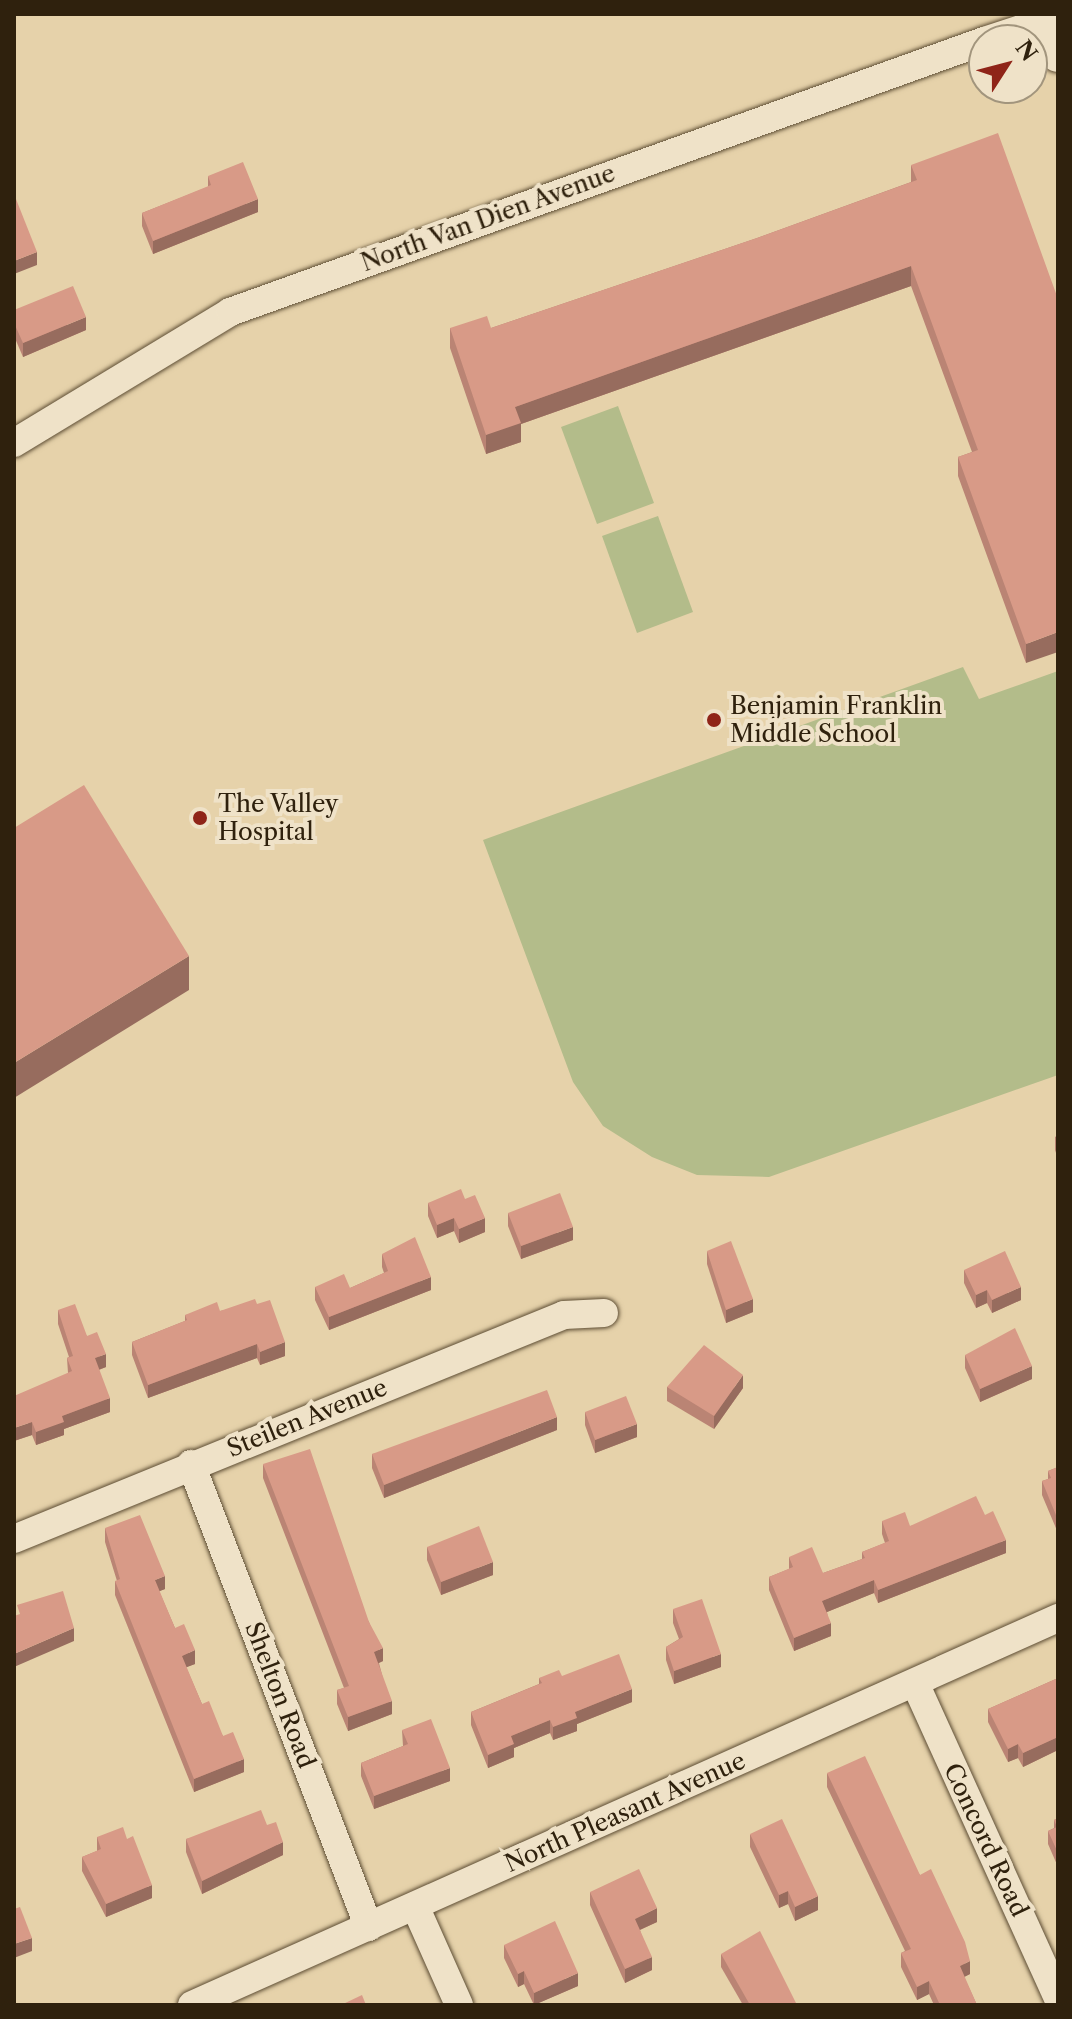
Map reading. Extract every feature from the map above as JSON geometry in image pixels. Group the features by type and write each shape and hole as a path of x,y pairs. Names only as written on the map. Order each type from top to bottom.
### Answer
{"street":[{"path":"1044,18 1058,54"},
{"name":"North Van Dien Avenue","path":"14,443 230,312 968,46"},
{"name":"Steilen Avenue","path":"14,1539 191,1464 564,1315 604,1313"},
{"name":"Shelton Road","path":"191,1464 369,1927"},
{"name":"North Pleasant Avenue","path":"192,2005 1058,1618"},
{"name":"Concord Road","path":"915,1683 1058,1998"},
{"path":"415,1906 459,2005"}],"green space":[{"path":"618,406 654,503 597,524 561,427"},
{"path":"658,516 693,612 637,633 602,536"},
{"path":"963,667 979,699 1058,671 1058,1075 769,1177 697,1175 652,1157 603,1126 573,1082 483,840"}],"building":[{"path":"998,133 1058,299 1058,632 1026,644 958,457 978,450 911,266 515,407 521,423 486,435 450,328 487,316 491,328 757,238 917,180 911,165"},
{"path":"243,162 258,199 153,241 142,213 211,185 208,176"},
{"path":"14,194 37,252 14,261"},
{"path":"73,286 86,317 23,343 14,323 14,310"},
{"path":"84,785 189,956 14,1063 14,828"},
{"path":"461,1189 465,1199 475,1195 485,1218 459,1229 454,1218 437,1225 428,1203"},
{"path":"560,1193 573,1227 521,1246 508,1213"},
{"path":"415,1237 431,1277 329,1317 315,1287 344,1274 350,1288 388,1271 382,1254"},
{"path":"731,1241 753,1299 726,1310 707,1251"},
{"path":"1005,1251 1021,1287 992,1300 987,1290 976,1295 964,1270"},
{"path":"255,1299 257,1304 270,1300 285,1342 260,1352 257,1344 148,1385 132,1342 187,1320 185,1315 217,1302 220,1311"},
{"path":"75,1304 87,1336 97,1332 106,1354 95,1358 110,1398 62,1416 64,1422 36,1432 32,1422 14,1428 14,1396 72,1371 67,1358 73,1356 58,1310"},
{"path":"1015,1328 1032,1366 980,1389 965,1355"},
{"path":"704,1345 743,1375 714,1416 667,1387"},
{"path":"547,1390 557,1417 384,1485 372,1454"},
{"path":"626,1396 637,1424 595,1440 585,1412"},
{"path":"310,1449 369,1622 383,1648 374,1652 392,1701 348,1717 337,1690 349,1686 263,1464"},
{"path":"1058,1467 1058,1520 1042,1481 1051,1478 1048,1471"},
{"path":"976,1496 985,1515 993,1511 1006,1540 878,1590 874,1580 822,1601 831,1623 794,1638 769,1577 793,1567 789,1557 812,1547 823,1573 865,1558 862,1552 889,1541 882,1521 905,1512 910,1526"},
{"path":"140,1515 165,1576 155,1580 175,1628 184,1624 195,1650 182,1656 202,1704 209,1701 223,1736 233,1732 244,1759 194,1779 115,1581 120,1579 105,1528"},
{"path":"479,1526 493,1562 441,1582 427,1547"},
{"path":"63,1591 74,1628 14,1654 14,1616 20,1614 17,1605"},
{"path":"702,1599 721,1654 674,1671 666,1647 683,1637 673,1609"},
{"path":"619,1654 632,1689 575,1712 577,1718 553,1727 550,1720 511,1736 514,1744 488,1755 471,1712 542,1683 539,1678 559,1670 562,1676"},
{"path":"1058,1678 1058,1737 1023,1753 1018,1744 1008,1749 988,1709"},
{"path":"431,1719 450,1768 374,1796 361,1763 408,1744 402,1730"},
{"path":"865,1756 920,1875 931,1869 965,1942 970,1961 960,1966 977,2005 940,2005 929,1981 917,1987 901,1953 911,1949 827,1773"},
{"path":"261,1810 267,1825 276,1822 283,1842 202,1881 186,1839"},
{"path":"1058,1818 1058,1853 1048,1831 1057,1827 1054,1820"},
{"path":"782,1819 818,1896 795,1907 788,1891 779,1895 750,1834"},
{"path":"123,1827 127,1839 133,1836 152,1885 106,1904 82,1857 101,1849 97,1837"},
{"path":"639,1869 657,1908 635,1919 652,1957 625,1969 590,1892"},
{"path":"20,1907 32,1938 14,1944 14,1909"},
{"path":"555,1921 578,1973 534,1993 524,1971 518,1974 504,1945"},
{"path":"760,1931 797,2005 750,2005 721,1954"},
{"path":"362,1995 366,2005 341,2005"}],"place":[{"name":"Benjamin Franklin Middle School","path":"714,720"},
{"name":"The Valley Hospital","path":"200,818"}]}
